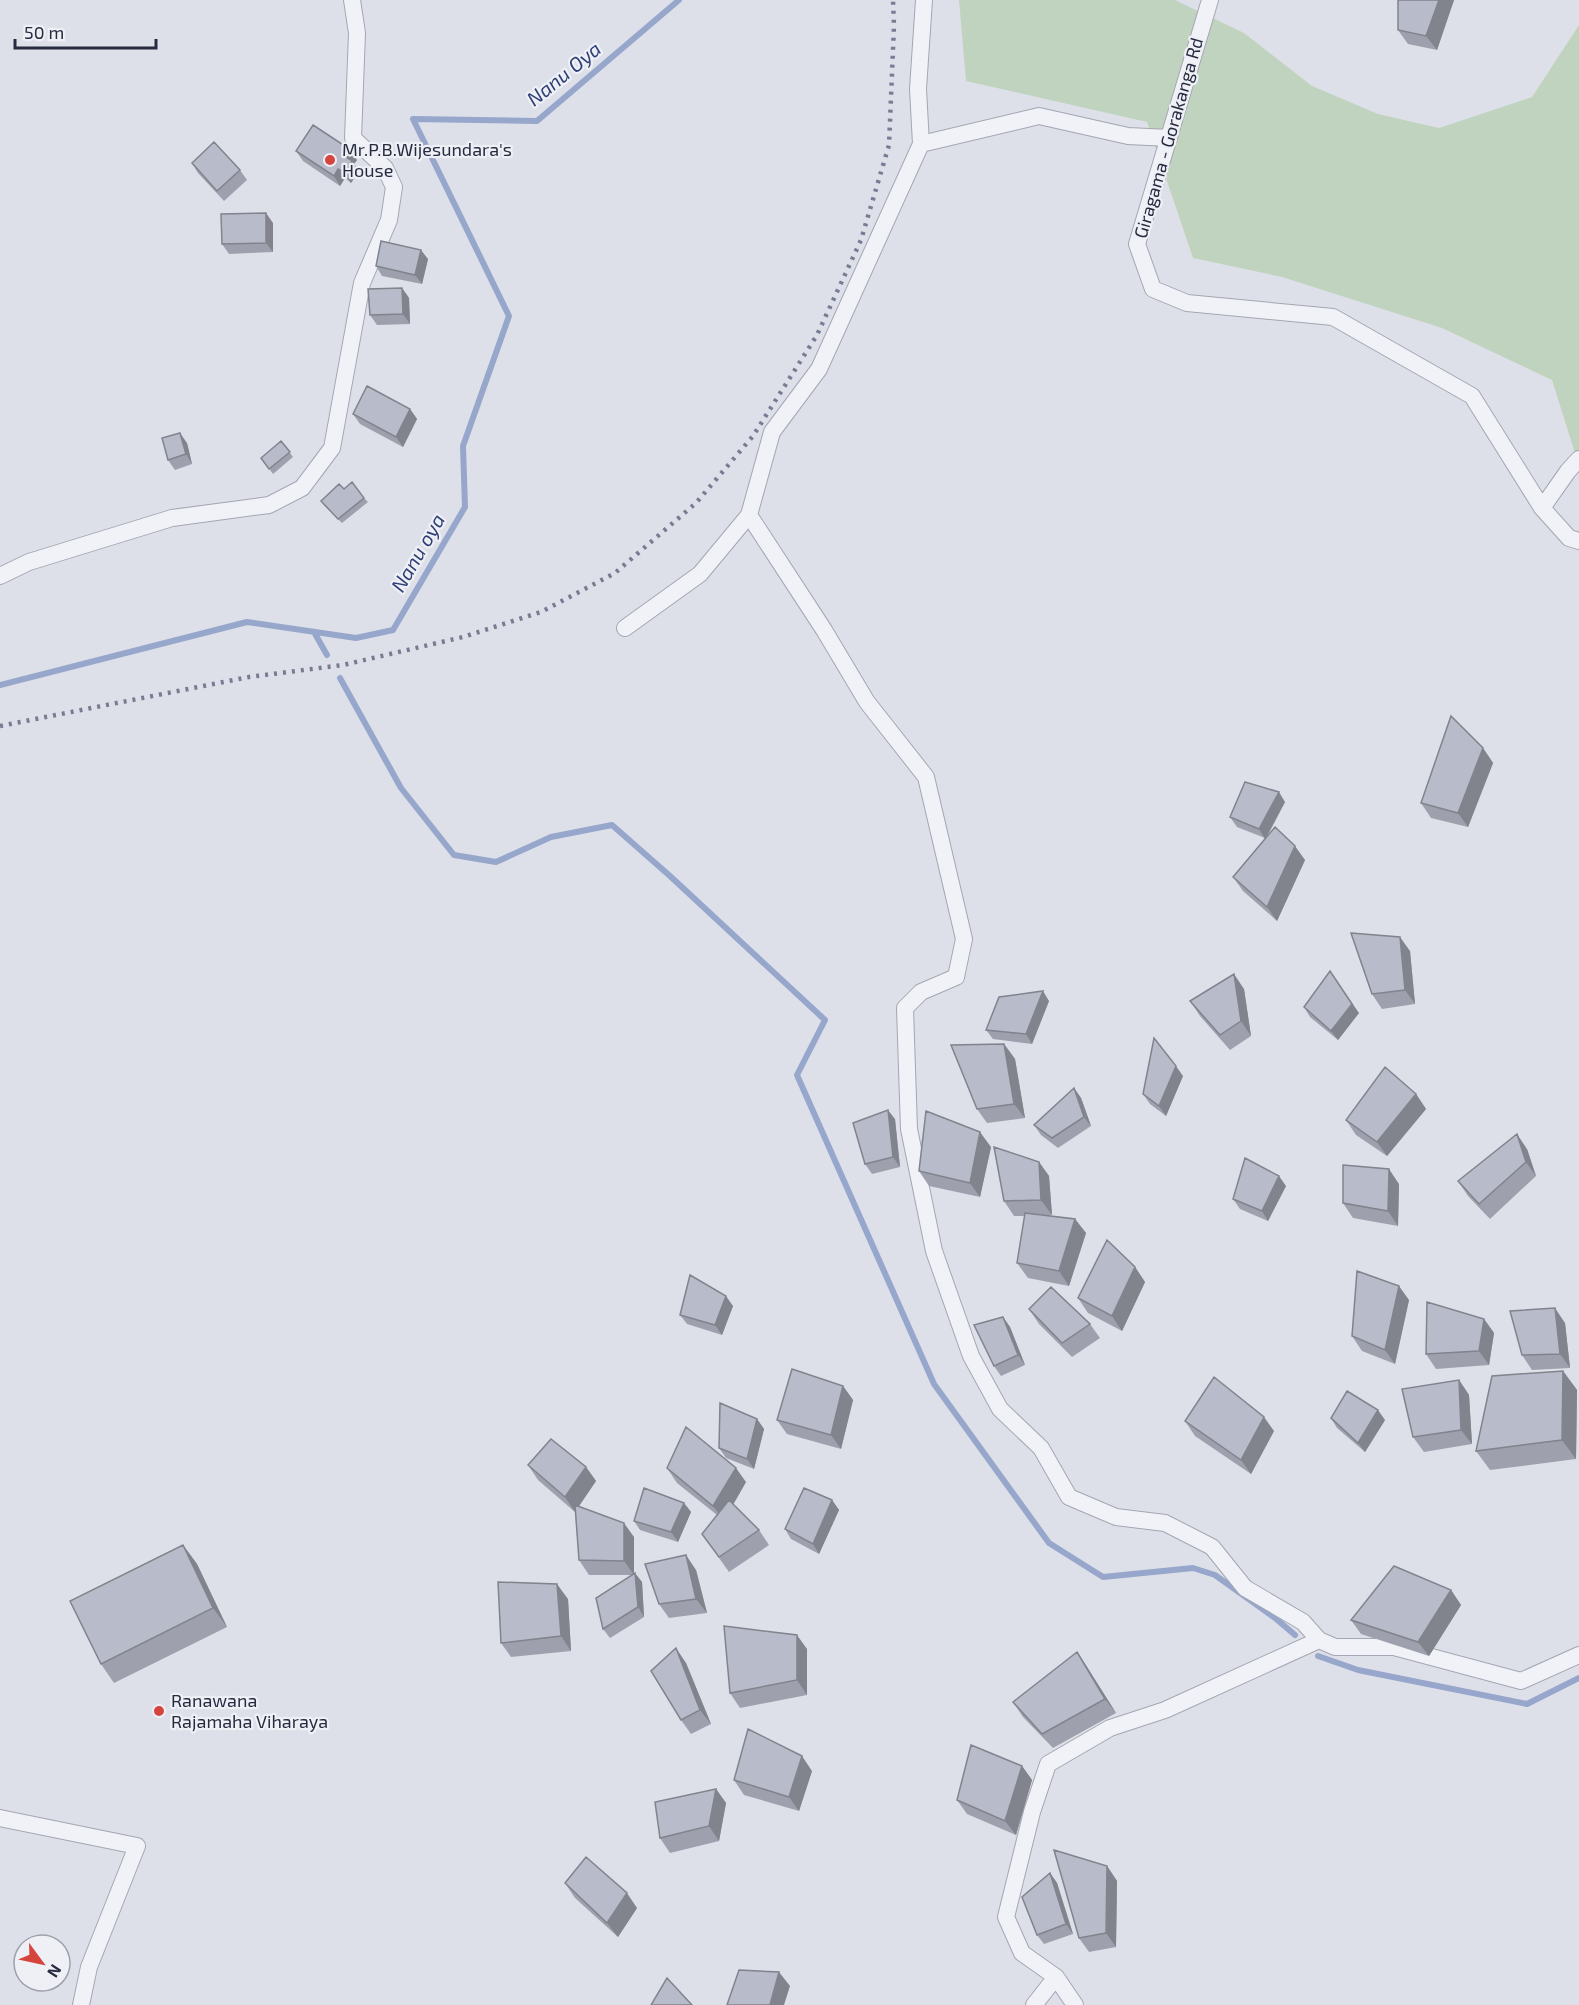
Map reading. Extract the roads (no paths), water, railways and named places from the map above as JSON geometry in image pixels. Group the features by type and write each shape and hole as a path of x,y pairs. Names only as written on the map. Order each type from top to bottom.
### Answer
{"street":[{"path":"0,576 29,562 172,518 269,505 302,488 332,448 362,283 389,220 394,187 385,168 353,138 357,33 351,0"},
{"path":"625,627 700,574 749,514 772,432 819,369 921,144 918,89 924,0"},
{"name":"Giragama - Gorakanga Rd","path":"1210,0 1137,244 1153,289 1188,303 1333,317 1472,396 1542,508 1569,538 1579,542"},
{"path":"921,144 1039,116 1128,136 1168,138"},
{"path":"1542,508 1579,459"},
{"path":"749,514 824,630 867,702 926,777 964,939 956,977 921,992 905,1008 909,1129 934,1251 971,1356 999,1409 1041,1448 1069,1497 1116,1517 1165,1523 1212,1547 1245,1588 1303,1622 1319,1640 1335,1647 1394,1647 1521,1681 1579,1655"},
{"path":"1075,2005 1056,1977 1022,1953 1006,1917 1032,1812 1048,1764 1110,1728 1165,1710 1319,1640"},
{"path":"0,1818 137,1846 89,1966 81,2005"},
{"path":"1034,2005 1056,1977"}],"waterway":[{"name":"Nanu oya","path":"0,685 247,622 356,638 393,630 465,507 463,446 509,316 413,119 537,121 679,0"},
{"path":"314,632 327,655"},
{"path":"340,678 401,788 454,855 496,862 551,837 612,825 825,1020 797,1075 934,1384 1049,1543 1103,1577 1193,1568 1215,1575 1295,1635"},
{"path":"1318,1656 1358,1670 1527,1704 1579,1678"}],"railway":[{"path":"0,726 249,677 343,665 463,637 541,612 615,573 696,503 753,436 817,335 861,240 889,145 893,0"}],"place":[{"name":"Mr.P.B.Wijesundara's House","path":"330,160"},
{"name":"Ranawana Rajamaha Viharaya","path":"159,1711"}],"water label":[{"name":"Nanu Oya","path":"564,74"}]}
